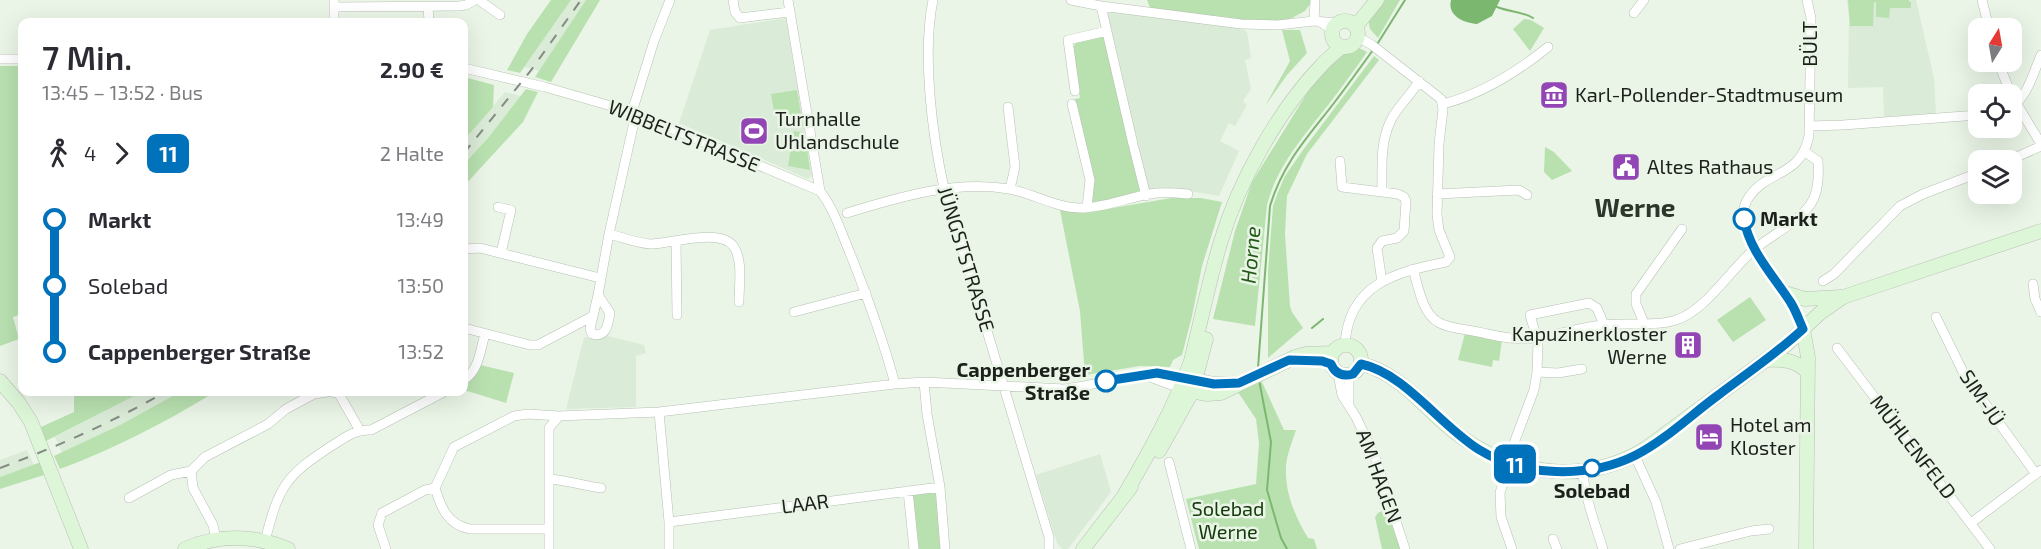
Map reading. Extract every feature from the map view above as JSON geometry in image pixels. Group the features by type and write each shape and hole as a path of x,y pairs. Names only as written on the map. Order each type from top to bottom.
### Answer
{"main road":[{"path":"1083,549 1125,494 1188,385 1191,361 1221,239 1251,168 1270,132 1369,0"},
{"path":"1344,32 1377,0"},
{"path":"1361,364 1382,370 1396,380 1460,436 1479,449 1508,462 1551,471 1583,470 1635,456 1766,360 1823,310 1843,297 2041,231"},
{"path":"1785,293 1809,299 1843,297"},
{"path":"1803,329 1807,345 1808,372 1806,549"},
{"path":"1188,385 1244,381 1289,360 1322,361 1337,367 1356,371 1361,364 1358,350 1345,345 1340,346 1337,367"},
{"path":"1766,360 1791,360 1808,372"},
{"path":"0,381 19,403 31,422 81,549"},
{"path":"185,549 216,539 234,537 265,541 288,549"}],"street":[{"path":"334,4 466,5 477,0 500,15"},
{"path":"598,295 610,313 606,330 600,335 590,332 634,112 654,40 670,0"},
{"path":"733,0 735,12 740,18 789,12"},
{"path":"788,0 820,191 835,215 866,293 881,332 895,384"},
{"name":"JÜNGSTSTRASSE","path":"933,0 929,20 930,78 934,132 944,188 1049,537 1049,548"},
{"path":"1071,0 1250,25 1316,21 1372,45 1437,94 1443,104 1437,194 1439,230 1449,259 1413,269 1370,289 1353,311 1346,327 1345,345"},
{"path":"1315,0 1316,21"},
{"path":"1634,13 1644,0"},
{"name":"BÜLT","path":"1804,152 1809,136 1811,18 1807,0"},
{"path":"1982,0 1986,18"},
{"path":"428,6 429,18"},
{"path":"1101,6 1146,196"},
{"path":"1075,91 1068,40 1107,31"},
{"path":"1443,104 1467,97 1490,86 1548,47"},
{"path":"2022,95 2041,55"},
{"path":"0,59 18,59"},
{"name":"WIBBELTSTRASSE","path":"468,69 545,87 634,112 820,191"},
{"path":"1382,191 1385,138 1392,119 1419,81"},
{"path":"1072,104 1090,180 1087,207"},
{"path":"1008,107 1015,167 1010,189"},
{"path":"1809,126 1968,116"},
{"path":"2022,116 2041,145 2022,154"},
{"path":"1413,269 1427,308 1437,322 1450,327 1521,339 1604,325 1663,323 1677,320 1705,302 1755,249 1809,206 1814,198 1818,161 1804,152 1794,165 1754,191 1746,202 1744,215 1745,227 1755,249 1785,293 1803,329"},
{"path":"1340,161 1342,187 1402,195 1406,201 1404,231 1397,238 1382,241 1377,248 1382,282"},
{"path":"1823,281 1834,274 1900,206 1923,194 1968,177"},
{"path":"848,213 884,201 944,188 987,186 1010,189 1036,195 1066,207 1087,207 1156,193 1188,194"},
{"path":"1437,194 1519,190 1527,195"},
{"path":"498,207 511,210 501,253"},
{"path":"1644,323 1636,304 1636,294 1682,229"},
{"path":"609,234 648,244 703,237 724,239 733,245 739,259 739,302"},
{"path":"676,241 677,315"},
{"path":"468,248 501,253 600,278"},
{"path":"2033,284 2035,299 2041,312"},
{"path":"794,312 866,293"},
{"path":"1512,549 1501,517 1500,505 1502,482 1534,390 1537,372 1537,337 1530,315 1589,303 1597,308 1604,325"},
{"path":"468,329 538,345 593,316"},
{"name":"SIM-JÜ","path":"1936,317 1965,376 2038,472"},
{"path":"468,377 475,369 485,334"},
{"name":"MÜHLENFELD","path":"1838,348 1971,523 1987,548"},
{"name":"AM HAGEN","path":"1337,367 1342,395 1375,457 1405,549"},
{"path":"1537,372 1582,369"},
{"path":"548,529 462,528 454,523 442,510 435,488 454,447 514,416 528,414 559,416 659,412 924,382 1064,388 1157,373 1188,385"},
{"path":"924,382 927,414 940,487 945,549"},
{"path":"129,498 171,475 191,471 205,458 268,424 286,409 310,396"},
{"path":"340,396 359,429"},
{"path":"265,541 276,501 293,474 303,465 359,429 371,430 436,396"},
{"path":"659,412 669,522 669,549"},
{"path":"549,549 549,428 559,416"},
{"path":"1635,456 1656,502 1669,549"},
{"path":"1169,462 1191,549"},
{"path":"1583,470 1583,479 1603,549"},
{"path":"191,471 193,488 213,525 216,539"},
{"path":"1971,523 2038,472"},
{"path":"549,479 601,488"},
{"name":"LAAR","path":"669,522 940,487"},
{"path":"386,549 378,525 382,513 425,490 435,488"},
{"path":"908,491 914,549"},
{"path":"1680,549 1751,531 1768,529"}],"shaded area":[{"path":"571,0 586,0 540,71 524,67"},
{"path":"1451,0 1500,0 1492,16 1477,24 1458,18 1450,6"},
{"path":"1847,0 1916,0 1934,78 1936,114 1884,117 1883,87 1848,88"},
{"path":"1107,11 1238,26 1247,32 1251,58 1245,60 1251,89 1243,101 1247,105 1235,126 1229,123 1220,141 1239,151 1219,196 1183,190 1149,190"},
{"path":"786,18 812,175 808,179 679,123 710,30"},
{"path":"505,92 521,96 468,160 468,135"},
{"path":"608,336 644,345 646,353 636,356 636,407 566,409 584,337 600,340"},
{"path":"134,396 173,396 62,453 55,437"},
{"path":"27,450 34,465 0,477 0,460"},
{"path":"1100,454 1111,492 1068,549 1062,549 1057,543 1036,475"}],"green space":[{"path":"551,0 571,0 520,73 507,70 527,34"},
{"path":"586,0 600,0 551,82 535,77"},
{"path":"1147,0 1313,0 1305,11 1281,21 1242,20 1150,8"},
{"path":"1382,0 1400,0 1378,38 1370,29 1368,19"},
{"path":"1848,0 1909,0 1911,8 1890,8 1889,18 1876,17 1876,2 1874,2 1873,26 1850,26"},
{"path":"1524,19 1531,20 1544,28 1530,51 1513,29"},
{"path":"1282,30 1300,30 1307,53 1287,75 1265,106 1290,61"},
{"path":"1107,31 1146,196 1090,204 1093,180 1075,99 1080,98 1072,49 1077,41"},
{"path":"1359,48 1367,52 1294,150 1272,190 1267,205 1255,326 1213,319 1235,231 1252,182 1309,90 1335,56"},
{"path":"1374,56 1379,60 1307,154 1287,196 1285,234 1290,306 1303,328 1268,358 1268,272 1273,206 1285,176"},
{"path":"0,66 18,66 18,315 13,317 18,339 0,346"},
{"path":"468,78 494,85 493,107 468,135"},
{"path":"526,89 538,92 523,122 468,182 468,160"},
{"path":"797,90 803,126 778,123 779,114 774,112 771,94"},
{"path":"794,131 805,133 810,170 788,166"},
{"path":"1545,147 1554,152 1572,171 1552,180 1544,172"},
{"path":"1171,198 1201,198 1222,202 1202,266 1182,355 1173,360 1170,367 1140,366 1085,375 1080,311 1060,210 1090,212"},
{"path":"1750,297 1766,320 1733,342 1717,320"},
{"path":"1465,333 1502,340 1499,361 1493,360 1492,367 1458,360"},
{"path":"480,365 514,373 506,403 468,391 468,382"},
{"name":"Solebad Werne","path":"1262,382 1284,430 1296,430 1287,461 1288,490 1300,523 1308,538 1314,539 1317,549 1199,549 1186,499 1256,484 1259,443 1256,419 1238,392"},
{"path":"74,396 134,396 46,441 41,427 74,412"},
{"path":"173,396 208,396 139,434 60,469 54,456 120,425"},
{"path":"41,462 44,475 0,489 0,477"},
{"path":"936,492 941,549 918,549 912,494"},
{"path":"1387,508 1401,549 1382,549 1375,517"}],"waterway":[{"name":"Horne","path":"1376,46 1405,0"},
{"path":"1497,7 1533,18"},
{"name":"Horne","path":"1258,368 1270,206 1275,191 1297,152 1373,50"},
{"path":"1312,328 1323,319"},
{"name":"Horne","path":"1259,380 1271,442 1267,490 1281,538 1287,549"}],"railway":[{"path":"468,148 532,69 581,0"},
{"path":"0,468 84,433 158,396"}],"bus line":[{"name":"11","path":"1106,381 1157,373 1214,384 1239,383 1289,360 1322,361 1331,364 1338,374 1343,376 1353,374 1361,364 1382,370 1460,436 1495,458 1523,467 1566,472 1619,462 1635,456 1676,427 1786,345 1803,329 1796,312 1748,236 1744,219"}],"place":[{"name":"Karl-Pollender-Stadtmuseum","path":"1554,95"},
{"name":"Turnhalle Uhlandschule","path":"754,131"},
{"name":"Altes Rathaus","path":"1626,167"},
{"name":"Markt","path":"1744,219"},
{"name":"Kapuzinerkloster Werne","path":"1688,345"},
{"name":"Cappenberger Straße","path":"1106,381"},
{"name":"Hotel am Kloster","path":"1709,437"},
{"name":"Solebad","path":"1592,468"}],"district":[{"name":"Werne","path":"1635,208"}]}
